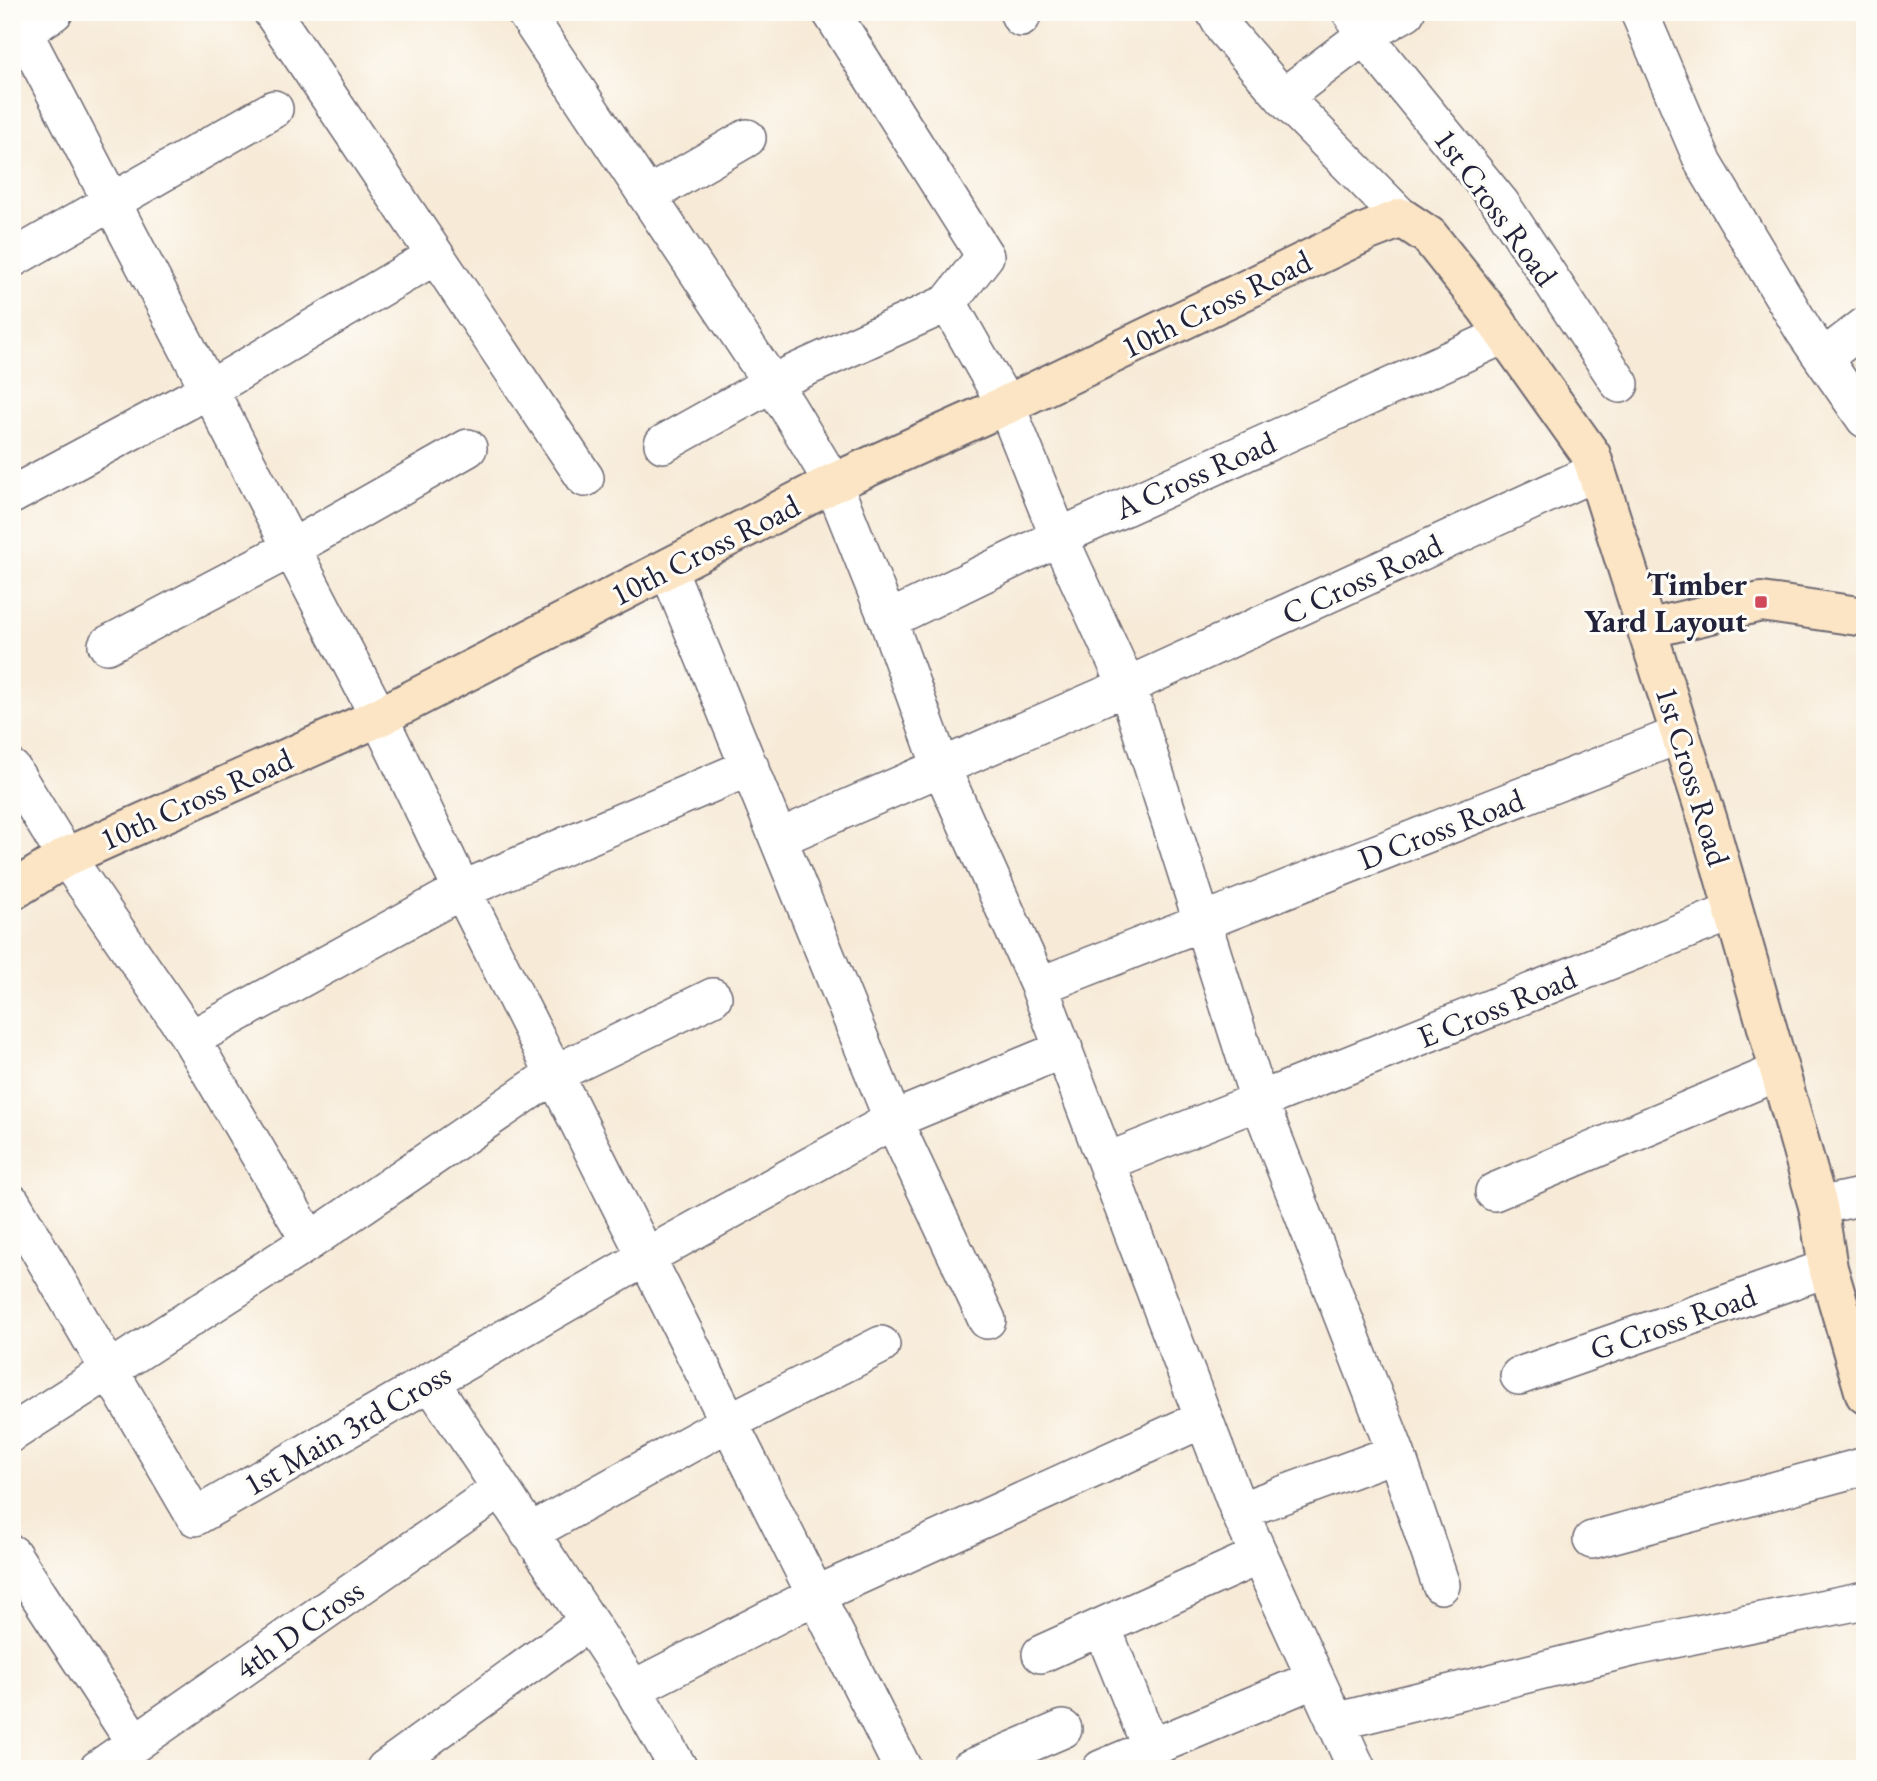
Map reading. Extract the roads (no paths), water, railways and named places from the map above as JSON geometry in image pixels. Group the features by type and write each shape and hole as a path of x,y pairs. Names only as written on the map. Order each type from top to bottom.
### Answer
{"street":[{"path":"272,12 433,257 585,478"},
{"path":"525,12 772,383 833,483 888,620 941,767 1039,986 1064,1049 1239,1511 1357,1769"},
{"path":"663,444 772,383 948,303 985,256 831,12"},
{"path":"1214,12 1225,30 1283,97 1402,218"},
{"path":"1283,97 1357,24 1406,12"},
{"path":"1639,12 1704,164 1823,358 1864,415"},
{"path":"26,24 113,204 290,550 379,717 461,890 903,1769"},
{"name":"1st Cross Road","path":"1357,24 1501,204 1620,384"},
{"path":"12,259 113,204 274,109"},
{"path":"647,196 747,138"},
{"name":"1st Cross Road","path":"1402,218 1429,236 1591,454 1681,734 1734,911 1818,1206 1828,1268 1865,1394"},
{"name":"10th Cross Road","path":"12,891 66,858 379,717 833,483 1006,405 1366,232 1402,218"},
{"path":"12,495 208,390 433,257"},
{"path":"948,303 1006,405 1059,537 1127,686 1260,1103 1396,1453 1441,1585"},
{"path":"1823,358 1865,326"},
{"name":"A Cross Road","path":"888,620 1059,537 1504,335"},
{"path":"107,645 290,550 468,448"},
{"name":"C Cross Road","path":"779,838 1127,686 1597,471"},
{"path":"668,569 892,1120 987,1320"},
{"path":"1647,629 1761,602 1865,617"},
{"name":"D Cross Road","path":"1039,986 1681,734"},
{"path":"191,1039 461,890 750,767"},
{"path":"12,769 66,858 191,1039 310,1241"},
{"name":"E Cross Road","path":"1106,1161 1260,1103 1734,911"},
{"path":"12,1433 310,1241 554,1074 712,997"},
{"name":"1st Main 3rd Cross","path":"109,1369 195,1517 646,1257 892,1120 1064,1049"},
{"path":"1493,1192 1780,1070"},
{"path":"1818,1206 1865,1196"},
{"path":"12,1203 109,1369"},
{"name":"G Cross Road","path":"1519,1376 1828,1268"},
{"path":"529,1533 729,1422 881,1345"},
{"path":"430,1381 632,1689 679,1769"},
{"path":"632,1689 816,1595 1203,1419"},
{"path":"1239,1511 1396,1453"},
{"path":"1592,1540 1865,1466"},
{"name":"4th D Cross","path":"98,1769 500,1489"},
{"path":"12,1554 135,1743"},
{"path":"1041,1654 1258,1556"},
{"path":"1335,1722 1635,1647 1865,1600"},
{"path":"385,1769 588,1622"},
{"path":"1102,1627 1151,1748"},
{"path":"1101,1769 1315,1679"},
{"path":"969,1769 1063,1729"}],"place":[{"name":"Timber Yard Layout","path":"1761,602"}]}
